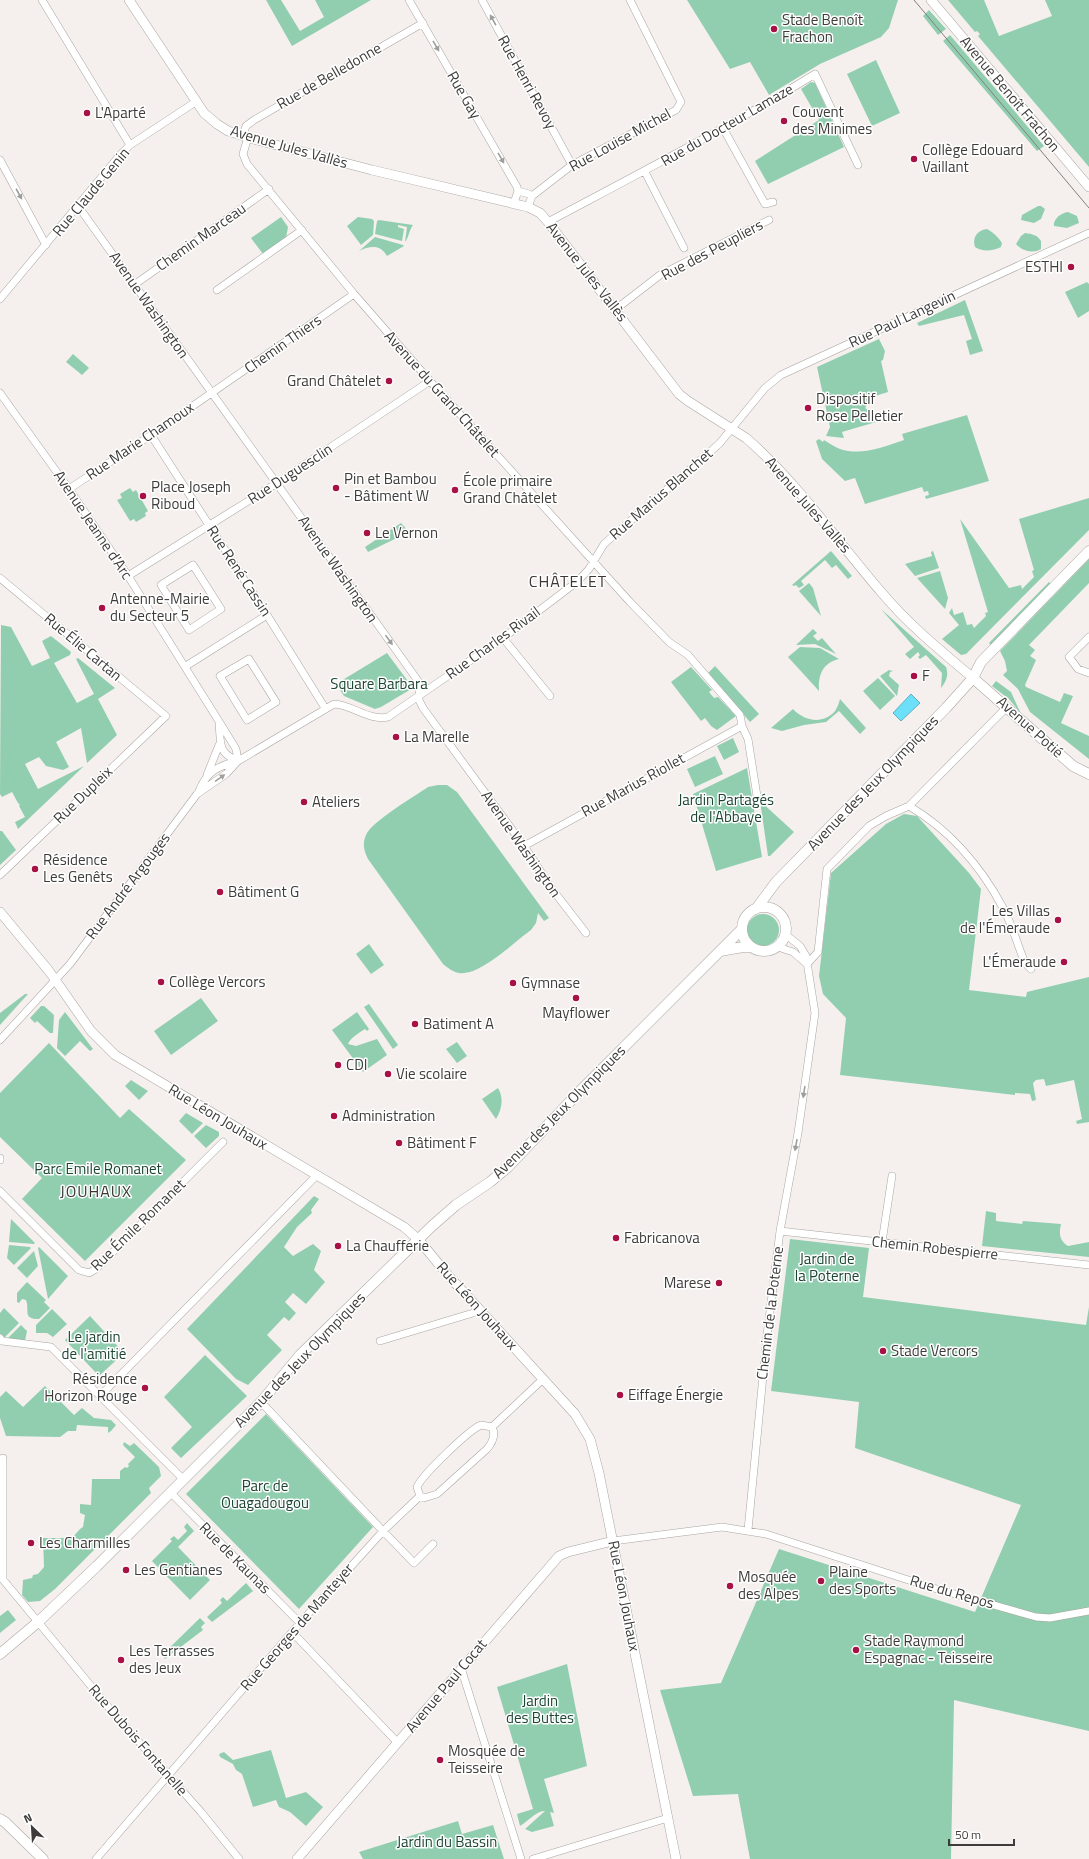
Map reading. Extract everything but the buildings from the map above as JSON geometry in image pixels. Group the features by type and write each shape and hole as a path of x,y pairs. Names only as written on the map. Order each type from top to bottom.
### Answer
{"main road":[{"name":"Avenue des Jeux Olympiques","path":"756,909 772,888 922,734 973,678 981,662 1089,550"},
{"name":"Avenue Potié","path":"973,678 1073,766 1089,774"},
{"path":"720,951 751,947 764,952 778,947 783,941 785,934 784,920 775,910 772,888"},
{"path":"751,947 743,936 742,929 746,917 756,909 762,907 775,910"},
{"name":"Avenue des Jeux Olympiques","path":"0,1654 38,1622 97,1566 260,1402 300,1355 419,1240 456,1205 490,1182 508,1167 601,1070 742,929"},
{"path":"0,1811 3,1820 44,1859"}],"street":[{"path":"42,0 130,146"},
{"name":"Avenue Jules Vallès","path":"129,0 204,112 217,124 245,136 372,170 514,203 528,207 540,213 616,309 679,394 746,438 775,465 882,594 911,625 973,678"},
{"name":"Rue Gay","path":"409,0 518,191"},
{"name":"Rue Henri Revoy","path":"482,0 572,165"},
{"name":"Rue Louise Michel","path":"532,196 572,165 676,110 682,102 630,0"},
{"name":"Avenue Benoît Frachon","path":"931,0 1089,187"},
{"name":"Rue de Belledonne","path":"245,136 246,126 254,120 422,23"},
{"name":"Rue du Docteur Lamaze","path":"548,222 645,172 815,74 858,165"},
{"name":"Rue Claude Genin","path":"0,300 120,155 130,146 197,101"},
{"path":"723,128 765,204 773,202"},
{"name":"Avenue du Grand Châtelet","path":"245,136 243,154 247,164 354,294 593,562 653,627 669,642 688,655 740,715 742,726 748,739 757,796"},
{"path":"0,160 46,245"},
{"path":"645,172 684,248"},
{"name":"Chemin Marceau","path":"134,284 269,189"},
{"path":"514,203 518,191 529,194 532,196 528,207"},
{"name":"Avenue Washington","path":"78,206 421,685 418,698 524,846 552,889 586,933"},
{"name":"Rue des Peupliers","path":"616,309 660,275 769,220"},
{"path":"217,290 302,230"},
{"name":"Rue Paul Langevin","path":"732,428 765,388 781,375 1089,233"},
{"name":"Chemin Thiers","path":"212,394 354,294"},
{"name":"Rue Duguesclin","path":"128,576 277,483 430,381"},
{"name":"Avenue Jeanne d'Arc","path":"0,393 69,489 128,576 186,666 236,749 238,761"},
{"name":"Rue Marie Chamoux","path":"69,489 212,394"},
{"name":"Rue Marius Blanchet","path":"593,562 604,544 711,451 732,428"},
{"name":"Rue René Cassin","path":"151,435 325,708"},
{"name":"Rue Charles Rivail","path":"238,761 334,704 340,704 373,718 380,719 388,717 418,698 503,638 578,581 593,562"},
{"path":"193,565 221,609 189,630 161,585 193,565"},
{"name":"Rue Élie Cartan","path":"0,578 166,716"},
{"path":"186,666 267,615"},
{"path":"503,638 550,696"},
{"path":"1089,638 1069,657 1078,669 1089,673"},
{"path":"249,659 276,702 247,720 234,698 220,676 249,659"},
{"path":"778,947 793,952 808,964 818,952 827,869 869,826 908,806 1006,707"},
{"name":"Rue Dupleix","path":"0,875 166,716"},
{"path":"219,722 219,745 229,758 238,761"},
{"name":"Rue Marius Riollet","path":"524,846 742,726"},
{"name":"Rue André Argouges","path":"0,1040 56,981 70,964 199,791 219,745"},
{"name":"Rue André Argouges","path":"207,775 223,764 238,761"},
{"name":"Rue André Argouges","path":"199,791 226,774 238,761"},
{"path":"908,806 927,816 945,830 985,879 1003,907 1025,963 1031,969"},
{"name":"Rue Léon Jouhaux","path":"0,912 56,981 91,1031 115,1055 404,1227 419,1240 441,1268 575,1414 590,1439 599,1472 676,1859"},
{"name":"Chemin de la Poterne","path":"748,1530 760,1392 780,1231 806,1078 815,1013 806,956 800,946 785,934"},
{"name":"Rue Émile Romanet","path":"0,1191 79,1270 89,1273 100,1265 223,1142"},
{"path":"101,1395 318,1175"},
{"path":"882,1242 892,1176"},
{"name":"Chemin Robespierre","path":"780,1231 1089,1265"},
{"path":"380,1341 473,1313 478,1308"},
{"path":"0,1338 2,1341 51,1348 101,1395 183,1479"},
{"path":"492,1427 543,1379"},
{"path":"260,1402 414,1563 433,1544"},
{"path":"488,1425 492,1427 494,1436 488,1449 437,1494 424,1498 420,1496 417,1487 427,1473 478,1427 488,1425"},
{"path":"2,1578 3,1458"},
{"name":"Rue de Kaunas","path":"170,1492 300,1623"},
{"name":"Rue Georges de Manteyer","path":"96,1859 300,1623 383,1531 420,1496"},
{"path":"613,1540 722,1527 748,1530"},
{"name":"Rue du Repos","path":"748,1530 766,1534 930,1587 1036,1617 1050,1618 1089,1611"},
{"name":"Avenue Paul Cocat","path":"298,1859 559,1556 568,1552 613,1540"},
{"name":"Rue Dubois Fontanelle","path":"2,1578 168,1776 201,1812 239,1859"},
{"path":"292,1632 398,1743"},
{"path":"461,1668 521,1859"},
{"path":"533,1859 668,1818"}],"green space":[{"path":"266,0 281,0 300,31 324,17 315,0 371,0 292,46"},
{"path":"687,0 898,0 889,28 881,37 820,64 769,95 750,62 730,69"},
{"path":"948,0 984,0 999,36 1052,16 1045,0 1089,0 1089,167 978,36 980,34 977,31 975,32"},
{"path":"929,10 946,29 938,35 923,16"},
{"path":"950,35 1044,146 1037,151 943,41"},
{"path":"876,60 900,113 872,126 847,74"},
{"path":"811,82 815,83 844,147 768,184 755,161 819,120 801,89"},
{"path":"1038,206 1045,209 1041,219 1034,223 1021,220 1022,215"},
{"path":"1068,212 1077,216 1079,223 1067,228 1054,226 1054,223 1058,217"},
{"path":"281,217 288,227 286,238 263,254 251,238"},
{"path":"358,217 372,219 374,221 373,235 361,245 347,226"},
{"path":"379,220 413,225 405,242 407,227 398,225 398,227 404,229 402,241 375,234 377,221"},
{"path":"987,229 999,239 1002,243 1001,247 981,250 975,247 974,241 976,235 980,231"},
{"path":"1025,233 1033,234 1038,237 1041,241 1041,249 1038,251 1028,251 1016,244"},
{"path":"375,237 404,246 387,256 381,249 374,247 359,251"},
{"path":"1087,282 1089,284 1089,311 1078,318 1065,292"},
{"path":"965,300 983,351 970,355 966,341 972,339 964,315 919,326 917,323"},
{"path":"879,339 885,351 883,360 881,361 888,392 872,397 865,408 873,413 876,422 842,432 844,438 826,436 830,427 817,367"},
{"path":"73,354 89,368 82,375 66,362"},
{"path":"967,415 989,481 926,499 925,496 929,495 928,491 924,492 922,487 865,504 855,478 845,481 822,459 816,441 819,439 823,442 824,440 840,449 848,451 856,452 872,450 904,440 902,434"},
{"path":"130,488 133,492 136,490 148,511 145,513 146,516 136,522 134,519 130,521 117,500 122,498 120,494"},
{"path":"1089,498 1089,530 966,654 961,655 942,639 959,625 949,613 952,608 954,615 963,612 967,625 972,624 974,628 986,616 985,613 988,612 960,519 1009,588 1021,585 1022,589 1034,577 1032,571 1034,570 1019,519"},
{"path":"401,523 409,532 368,552 365,547"},
{"path":"831,551 852,576 848,579 836,565 832,568 825,560 801,581 804,585 799,588 796,585 792,585"},
{"path":"933,551 939,568 915,576 905,564 932,556 931,552"},
{"path":"1089,559 1089,583 1029,645 1035,650 1030,656 1036,660 1025,685 1026,687 1060,702 1064,693 1073,696 1061,723 1089,736 1089,759 1030,712 1018,689 1003,675 1007,671 1005,661 1000,651"},
{"path":"940,571 948,598 945,609 917,578"},
{"path":"1049,582 1052,585 992,646 989,643"},
{"path":"809,583 813,588 821,616 799,591"},
{"path":"881,609 946,667 946,678 941,688 942,673 926,655 920,659 918,657 920,655 918,652 910,659 905,654 914,647"},
{"path":"1,625 11,627 32,666 50,658 42,641 51,636 71,652 70,655 54,663 77,703 94,694 76,659 78,658 115,688 98,699 117,735 87,763 81,728 56,742 69,767 63,770 46,766 39,757 25,764 38,789 84,766 18,829 15,822 25,817 19,806 20,805 12,792 2,797 0,794"},
{"path":"813,629 817,633 813,636 818,641 822,638 836,654 815,644 796,645"},
{"path":"800,647 820,648 839,659 833,661 822,671 819,680 819,691 788,657"},
{"name":"Square Barbara","path":"387,653 413,688 375,709 344,696 336,684"},
{"path":"715,666 759,714 750,722 708,673"},
{"path":"691,667 712,690 709,692 714,698 718,697 736,716 717,730 711,726 705,718 701,721 671,682"},
{"path":"889,670 893,671 890,672 889,676 899,685 897,696 880,676"},
{"path":"878,678 895,696 880,710 863,691"},
{"path":"996,681 1011,692 1021,714 1009,699 992,686"},
{"path":"840,699 866,728 860,734 839,711 826,722 804,725 782,731 771,728 793,709 808,719 819,720 825,718 835,711"},
{"path":"733,738 739,752 724,760 717,746"},
{"path":"715,756 723,774 695,787 687,769"},
{"name":"Jardin Partagés de l'Abbaye","path":"747,768 762,857 716,871 693,794"},
{"path":"447,785 457,792 549,918 544,921 538,913 536,923 531,930 487,964 467,973 459,973 451,970 443,964 368,859 364,847 366,835 376,823 428,787"},
{"path":"760,801 794,832 770,856 768,856"},
{"path":"904,814 917,816 969,873 981,889 969,990 1026,997 1027,992 1089,977 1089,1122 1077,1124 1076,1121 1082,1119 1074,1080 1046,1086 1044,1079 1036,1080 1033,1083 1036,1100 1032,1101 1030,1094 1015,1093 1015,1095 840,1075 846,1018 823,994 819,976 831,873 886,824"},
{"path":"0,831 2,831 16,850 0,865"},
{"path":"763,914 769,915 776,921 779,930 778,936 772,943 763,946 757,945 750,939 747,930 748,924 754,917"},
{"path":"369,944 384,965 371,974 356,954"},
{"path":"25,994 28,994 0,1025 0,1013"},
{"path":"201,998 218,1021 171,1055 154,1031"},
{"path":"369,1004 398,1045 393,1049 364,1007"},
{"path":"41,1006 44,1006 54,1015 53,1033 50,1033 37,1021 35,1023 30,1018"},
{"path":"65,1012 93,1049 90,1051 80,1041 65,1056 57,1048 59,1020"},
{"path":"357,1012 369,1029 367,1031 365,1029 351,1039 348,1044 356,1046 377,1039 387,1055 363,1072 332,1030"},
{"path":"457,1042 467,1056 457,1063 446,1049"},
{"name":"Parc Emile Romanet","path":"49,1043 120,1118 129,1109 186,1160 85,1261 22,1199 42,1178 0,1137 0,1093"},
{"path":"131,1080 148,1091 139,1100 125,1086"},
{"path":"498,1088 502,1104 496,1119 482,1099"},
{"path":"186,1113 203,1123 192,1134 179,1121"},
{"path":"206,1125 219,1132 219,1136 206,1148 194,1136"},
{"path":"314,1196 319,1199 311,1210 312,1213 297,1227 284,1247 293,1256 313,1244 321,1251 314,1270 325,1282 306,1304 293,1293 285,1302 296,1313 289,1321 284,1317 267,1335 282,1350 248,1385 236,1379 187,1329"},
{"path":"986,1211 996,1213 996,1221 1022,1224 1023,1221 1061,1224 1061,1239 1068,1246 1089,1242 1089,1257 982,1246"},
{"path":"11,1219 35,1243 34,1244 9,1242"},
{"name":"Plaine des Sports","path":"790,1239 869,1248 863,1297 1086,1325 1089,1307 1089,1731 954,1700 951,1859 750,1859 738,1794 693,1796 660,1690 721,1683 779,1549 975,1612 1021,1505 855,1448 859,1402 771,1391"},
{"path":"9,1245 31,1248 14,1265 7,1258"},
{"path":"39,1247 68,1276 48,1299 38,1248"},
{"path":"34,1251 38,1266 27,1278 17,1268"},
{"path":"27,1282 46,1300 44,1302 50,1308 39,1319 30,1318 28,1316 26,1300 22,1299 19,1303 17,1302 17,1293"},
{"path":"4,1308 19,1323 3,1339 0,1335 0,1313"},
{"path":"52,1309 67,1324 53,1337 47,1333 36,1333 36,1325"},
{"name":"Le jardin de l'amitié","path":"90,1316 124,1353 99,1376 65,1340"},
{"path":"21,1325 27,1331 25,1341 6,1340"},
{"path":"205,1355 247,1396 181,1458 171,1448 192,1427 164,1397"},
{"path":"45,1386 74,1415 82,1408 94,1418 111,1420 116,1425 108,1433 108,1427 77,1425 76,1431 68,1431 60,1437 6,1436 0,1418 0,1397 6,1391 23,1407"},
{"name":"Parc de Ouagadougou","path":"266,1414 373,1527 299,1609 186,1494"},
{"path":"124,1442 130,1446 134,1443 159,1467 161,1476 149,1488 151,1493 55,1589 40,1601 28,1602 22,1595 23,1580 32,1578 33,1575 38,1574 44,1567 43,1538 72,1538 83,1527 85,1515 80,1513 80,1504 91,1505 92,1479 120,1479 120,1471 125,1467 127,1468 129,1466 128,1464 135,1457 123,1445"},
{"path":"187,1523 194,1531 178,1547 210,1580 190,1600 152,1561 172,1541 170,1539 174,1536 178,1540 187,1531 184,1527"},
{"path":"246,1583 253,1591 212,1622 207,1617 222,1603 220,1600 223,1597 227,1601"},
{"path":"8,1610 16,1620 0,1633 0,1616"},
{"path":"200,1618 205,1623 201,1627 203,1630 165,1659 162,1655"},
{"name":"Jardin des Buttes","path":"567,1664 587,1766 544,1779 554,1813 550,1812 554,1826 532,1832 525,1829 545,1811 539,1812 520,1826 517,1814 533,1809 497,1687"},
{"path":"271,1750 286,1798 306,1792 323,1807 306,1826 290,1812 279,1807 276,1800 253,1807 242,1774 236,1770 233,1764 220,1757 219,1754 224,1752 233,1760"},
{"name":"Jardin du Bassin","path":"458,1821 462,1834 493,1825 504,1859 363,1859 359,1852"}],"water":[{"path":"911,694 920,703 901,721 893,713"}],"tram line":[{"path":"914,0 1089,208"}],"place":[{"name":"Stade Benoît Frachon","path":"774,29"},
{"name":"L'Aparté","path":"87,113"},
{"name":"Couvent des Minimes","path":"784,121"},
{"name":"Collège Edouard Vaillant","path":"914,159"},
{"name":"ESTHI","path":"1071,267"},
{"name":"Grand Châtelet","path":"389,381"},
{"name":"Dispositif Rose Pelletier","path":"808,408"},
{"name":"Pin et Bambou - Bâtiment W","path":"336,488"},
{"name":"École primaire Grand Châtelet","path":"455,490"},
{"name":"Place Joseph Riboud","path":"143,496"},
{"name":"Le Vernon","path":"367,533"},
{"name":"Antenne-Mairie du Secteur 5","path":"102,608"},
{"name":"F","path":"914,676"},
{"name":"La Marelle","path":"396,737"},
{"name":"Ateliers","path":"304,802"},
{"name":"Résidence Les Genêts","path":"35,869"},
{"name":"Bâtiment G","path":"220,892"},
{"name":"Les Villas de l'Émeraude","path":"1058,920"},
{"name":"L'Émeraude","path":"1064,962"},
{"name":"Collège Vercors","path":"161,982"},
{"name":"Gymnase","path":"513,983"},
{"name":"Mayflower","path":"576,998"},
{"name":"Batiment A","path":"415,1024"},
{"name":"CDI","path":"338,1065"},
{"name":"Vie scolaire","path":"388,1074"},
{"name":"Administration","path":"334,1116"},
{"name":"Bâtiment F","path":"399,1143"},
{"name":"Fabricanova","path":"616,1238"},
{"name":"La Chaufferie","path":"338,1246"},
{"name":"Marese","path":"719,1283"},
{"name":"Stade Vercors","path":"883,1351"},
{"name":"Résidence Horizon Rouge","path":"145,1388"},
{"name":"Eiffage Énergie","path":"620,1395"},
{"name":"Les Charmilles","path":"31,1543"},
{"name":"Les Gentianes","path":"126,1570"},
{"name":"Plaine des Sports","path":"821,1581"},
{"name":"Mosquée des Alpes","path":"730,1586"},
{"name":"Stade Raymond Espagnac - Teisseire","path":"856,1650"},
{"name":"Les Terrasses des Jeux","path":"121,1660"},
{"name":"Mosquée de Teisseire","path":"440,1760"}],"district":[{"name":"CHÂTELET","path":"568,581"},
{"name":"JOUHAUX","path":"96,1191"}],"park label":[{"name":"Jardin de la Poterne","path":"827,1268"}]}
